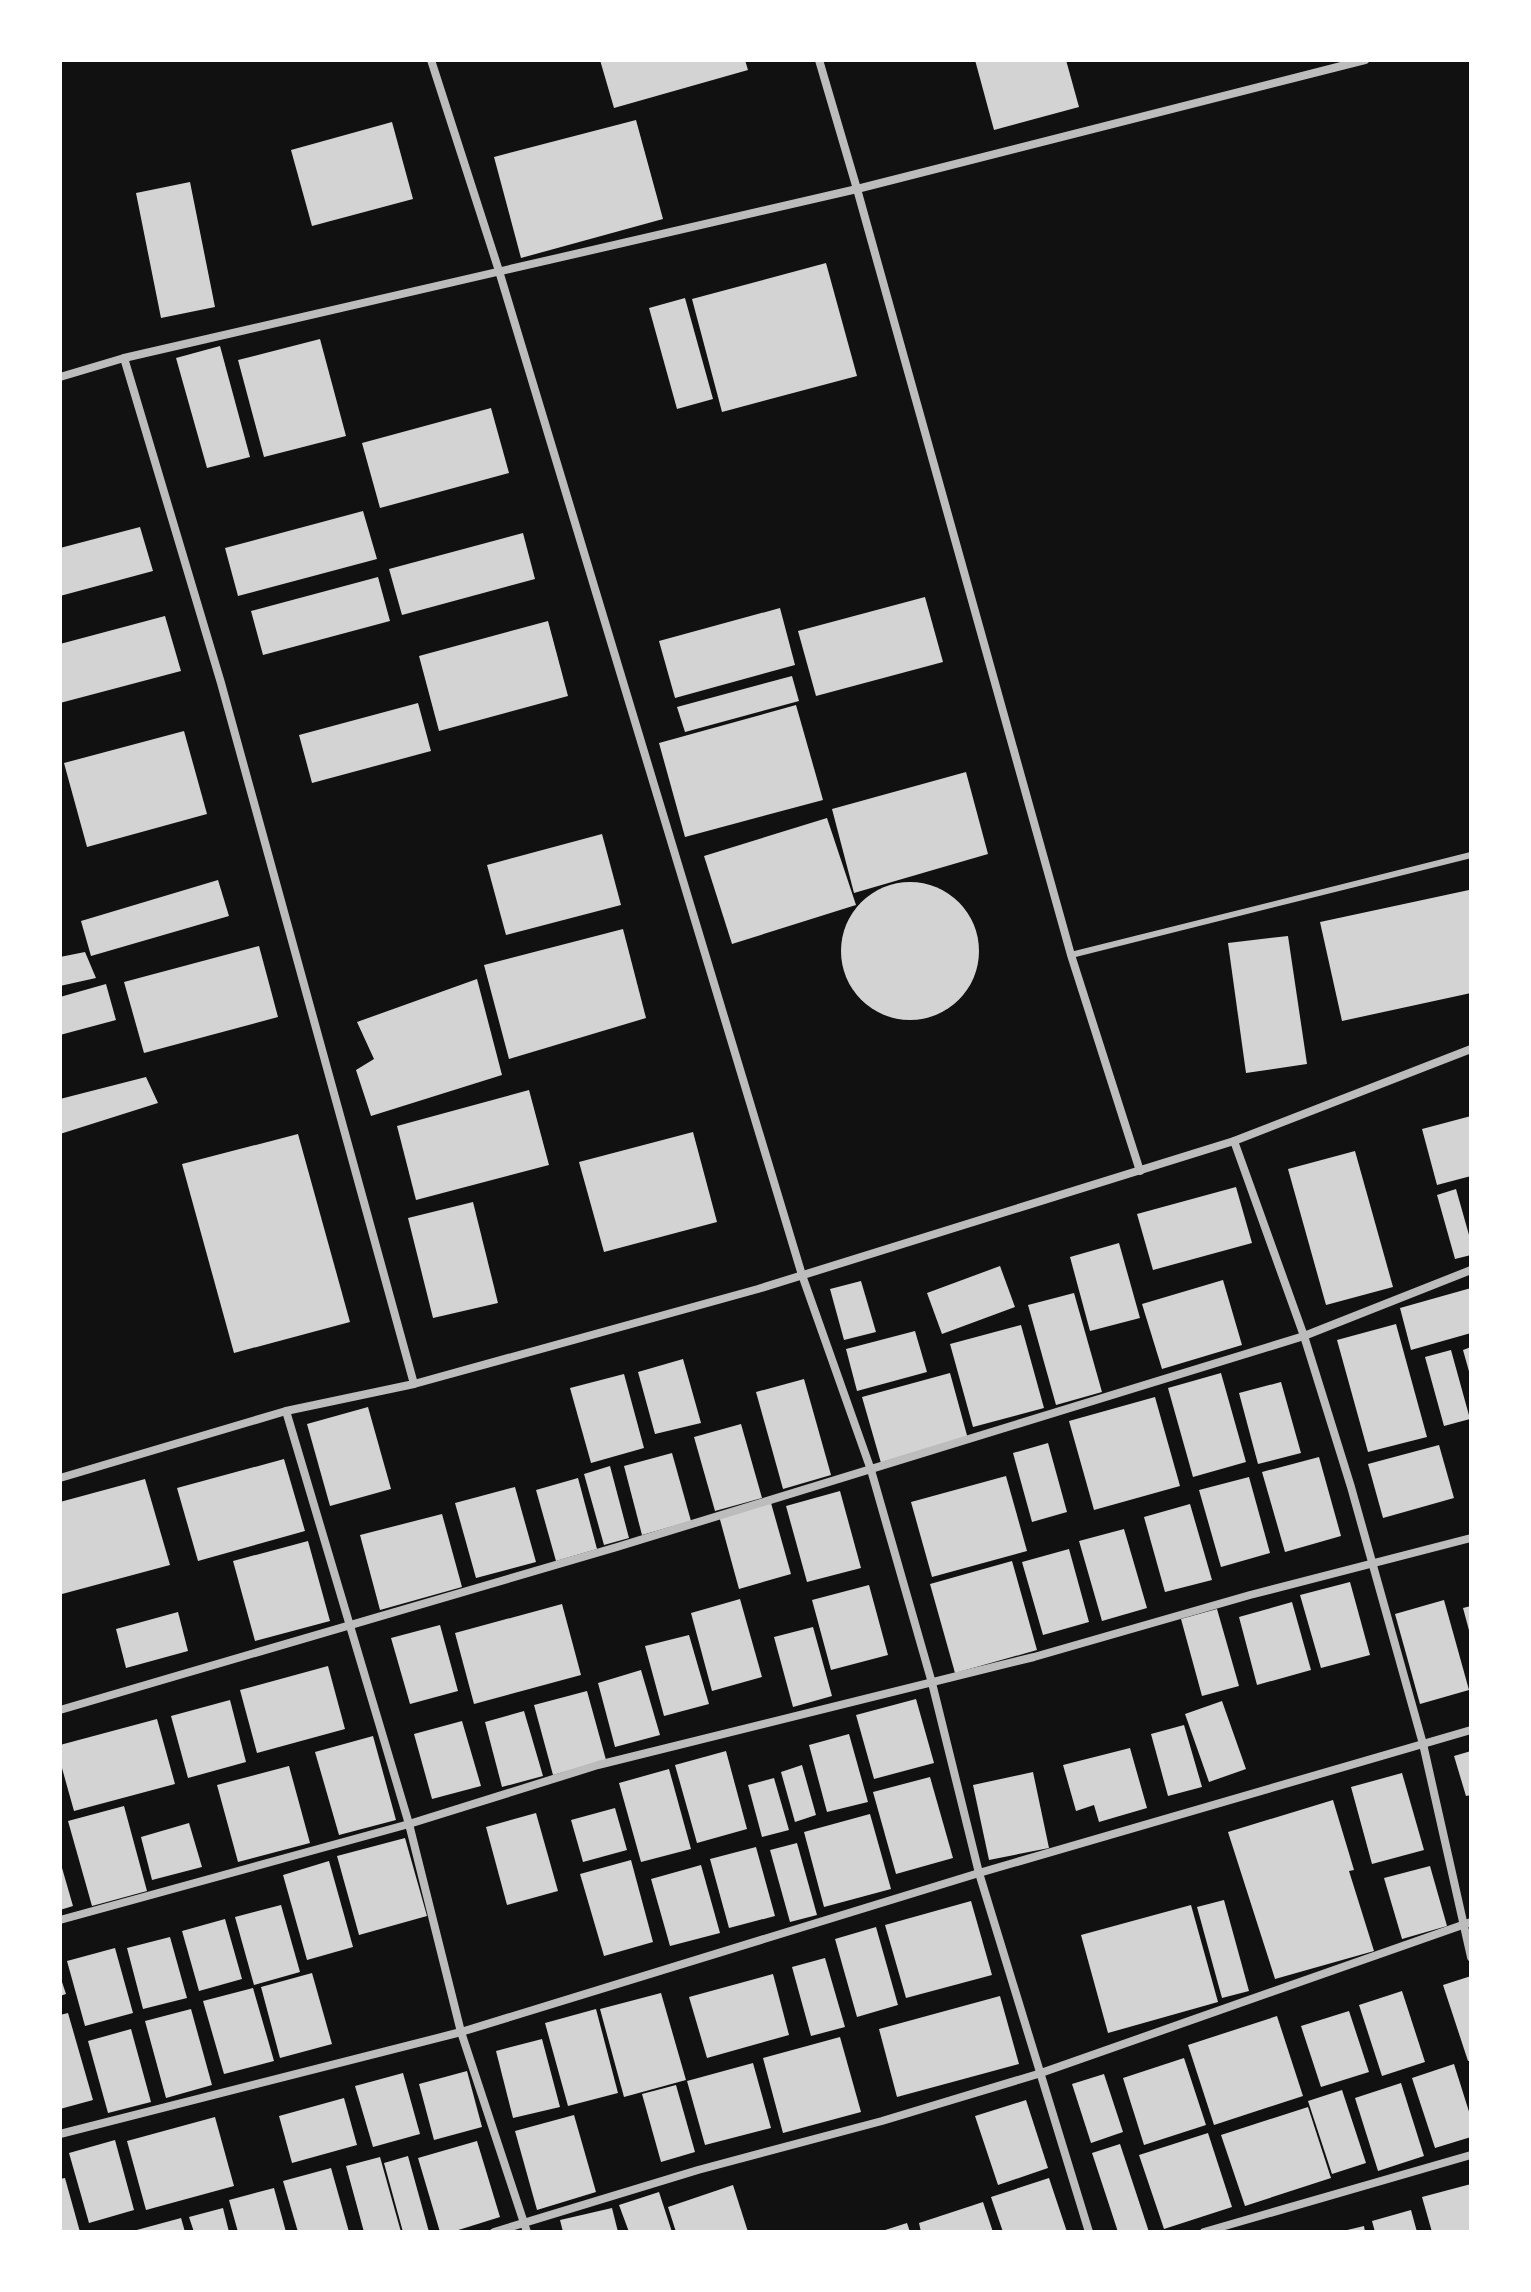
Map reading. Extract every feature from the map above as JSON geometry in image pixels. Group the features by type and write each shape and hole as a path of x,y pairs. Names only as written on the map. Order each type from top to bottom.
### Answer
{"street":[{"path":"431,60 499,271 802,1275 871,1470 932,1683 979,1873 1038,2074 1089,2232"},
{"path":"819,60 1071,955 1140,1171"},
{"path":"60,377 124,358 857,189 1365,60"},
{"path":"124,358 221,683 414,1384"},
{"path":"60,1478 286,1411 414,1384 802,1275 1234,1141 1471,1049"},
{"path":"1234,1141 1304,1336 1373,1565 1423,1744 1471,1957"},
{"path":"60,1710 871,1470 1304,1336 1471,1270"},
{"path":"286,1411 409,1824 461,2032 526,2228"},
{"path":"60,1920 409,1824 598,1765 932,1683 1471,1538"},
{"path":"60,2134 461,2032 979,1873 1471,1730"},
{"path":"494,2232 526,2228 698,2170 882,2121 1038,2074 1466,1924"},
{"path":"1204,2232 1471,2155"}],"lane":[{"path":"1071,955 1471,855"}],"building":[{"path":"600,60 745,60 748,70 614,108"},
{"path":"975,60 1066,60 1079,107 994,130"},
{"path":"636,120 663,219 521,258 494,157"},
{"path":"392,122 413,199 312,226 291,150"},
{"path":"190,182 215,307 161,318 136,193"},
{"path":"826,263 857,376 722,412 692,299"},
{"path":"685,298 713,399 677,409 649,308"},
{"path":"320,339 346,436 264,457 238,360"},
{"path":"220,346 250,457 207,468 176,358"},
{"path":"491,408 509,473 380,508 362,443"},
{"path":"363,511 377,559 238,596 225,548"},
{"path":"140,527 153,571 60,596 60,548"},
{"path":"523,533 535,579 402,615 389,569"},
{"path":"378,577 390,621 263,655 251,611"},
{"path":"925,597 943,662 816,696 798,631"},
{"path":"780,608 795,665 675,698 659,641"},
{"path":"165,616 181,671 60,703 60,644"},
{"path":"548,621 568,696 439,731 419,656"},
{"path":"792,676 799,701 685,732 677,707"},
{"path":"418,703 431,751 312,783 299,735"},
{"path":"796,705 823,800 685,837 659,743"},
{"path":"184,731 207,814 87,847 64,763"},
{"path":"966,772 988,854 854,893 832,809"},
{"path":"827,818 856,905 732,944 704,856"},
{"path":"602,834 621,905 506,935 487,865"},
{"path":"218,880 229,916 91,956 81,921"},
{"path":"910,882 936,888 959,902 973,925 979,951 973,977 959,1000 936,1014 910,1020 884,1014 861,1000 847,977 841,951 847,925 861,902 884,888"},
{"path":"1469,890 1471,993 1342,1021 1320,922"},
{"path":"623,929 646,1018 509,1059 484,965"},
{"path":"1288,936 1307,1064 1246,1073 1228,943"},
{"path":"259,946 278,1017 144,1053 124,982"},
{"path":"85,952 96,978 60,986 60,957"},
{"path":"477,979 502,1075 371,1116 356,1070 374,1059 357,1022"},
{"path":"106,984 116,1020 60,1035 60,997"},
{"path":"146,1077 158,1103 60,1134 60,1099"},
{"path":"529,1090 549,1165 416,1200 397,1126"},
{"path":"1471,1116 1471,1176 1437,1185 1422,1129"},
{"path":"693,1132 717,1222 604,1252 579,1162"},
{"path":"298,1134 350,1322 234,1353 182,1164"},
{"path":"1355,1151 1393,1287 1326,1305 1288,1169"},
{"path":"1236,1187 1252,1243 1153,1270 1137,1214"},
{"path":"1456,1189 1471,1242 1471,1255 1455,1259 1437,1195"},
{"path":"473,1202 498,1303 433,1318 408,1218"},
{"path":"1119,1243 1140,1318 1090,1331 1070,1257"},
{"path":"1000,1266 1015,1307 942,1334 927,1293"},
{"path":"1223,1280 1242,1345 1162,1369 1142,1304"},
{"path":"861,1281 876,1332 844,1340 830,1289"},
{"path":"1471,1288 1471,1333 1411,1350 1400,1308"},
{"path":"1074,1293 1102,1392 1056,1405 1028,1305"},
{"path":"1396,1324 1427,1437 1368,1452 1337,1340"},
{"path":"1021,1325 1044,1408 973,1427 950,1344"},
{"path":"915,1331 927,1372 857,1391 846,1349"},
{"path":"1471,1347 1471,1375 1470,1375 1463,1350"},
{"path":"1451,1350 1470,1419 1444,1426 1425,1357"},
{"path":"683,1359 701,1423 655,1434 638,1372"},
{"path":"950,1373 968,1439 881,1463 862,1397"},
{"path":"1221,1373 1246,1462 1193,1477 1168,1388"},
{"path":"624,1374 644,1448 591,1463 570,1388"},
{"path":"804,1379 831,1475 783,1489 756,1392"},
{"path":"1281,1382 1301,1453 1258,1464 1239,1393"},
{"path":"1155,1397 1180,1486 1094,1510 1069,1421"},
{"path":"368,1407 391,1489 330,1506 307,1424"},
{"path":"741,1424 762,1498 715,1511 694,1437"},
{"path":"1048,1443 1067,1512 1032,1522 1013,1453"},
{"path":"1439,1445 1454,1498 1383,1518 1368,1464"},
{"path":"672,1453 691,1521 642,1535 624,1466"},
{"path":"1319,1457 1341,1536 1285,1552 1262,1472"},
{"path":"284,1459 305,1531 198,1561 177,1488"},
{"path":"610,1466 629,1538 604,1545 584,1474"},
{"path":"1006,1476 1027,1551 932,1577 911,1502"},
{"path":"1249,1477 1270,1553 1221,1567 1199,1490"},
{"path":"578,1478 597,1549 556,1561 536,1490"},
{"path":"145,1479 170,1565 62,1594 60,1502"},
{"path":"515,1487 536,1562 476,1578 455,1503"},
{"path":"840,1491 861,1568 807,1582 786,1506"},
{"path":"771,1503 791,1574 739,1589 719,1516"},
{"path":"1190,1504 1212,1580 1165,1592 1144,1517"},
{"path":"442,1514 462,1587 380,1610 360,1535"},
{"path":"1124,1529 1147,1608 1102,1621 1079,1541"},
{"path":"308,1541 330,1621 255,1641 233,1561"},
{"path":"1069,1549 1089,1622 1043,1635 1022,1562"},
{"path":"1012,1561 1037,1650 955,1673 930,1584"},
{"path":"1350,1582 1370,1655 1321,1668 1300,1595"},
{"path":"869,1585 888,1655 831,1670 812,1600"},
{"path":"740,1599 762,1677 712,1691 691,1613"},
{"path":"1444,1600 1469,1690 1420,1704 1395,1614"},
{"path":"1292,1602 1311,1670 1257,1685 1239,1617"},
{"path":"562,1604 581,1675 474,1704 455,1633"},
{"path":"1471,1606 1471,1634 1470,1634 1463,1608"},
{"path":"1217,1609 1239,1686 1202,1696 1181,1619"},
{"path":"178,1612 188,1651 126,1668 116,1629"},
{"path":"440,1625 458,1691 410,1704 391,1638"},
{"path":"813,1627 832,1696 793,1707 774,1637"},
{"path":"689,1635 709,1704 664,1716 645,1646"},
{"path":"328,1666 345,1729 257,1753 240,1690"},
{"path":"641,1670 660,1735 615,1747 598,1683"},
{"path":"587,1691 606,1760 553,1775 534,1705"},
{"path":"916,1699 934,1763 874,1779 856,1715"},
{"path":"230,1700 246,1762 188,1778 171,1716"},
{"path":"1222,1701 1246,1769 1209,1782 1185,1714"},
{"path":"524,1711 543,1776 502,1787 485,1722"},
{"path":"157,1719 175,1784 74,1811 60,1761 60,1745"},
{"path":"462,1721 481,1786 432,1799 414,1734"},
{"path":"1184,1725 1202,1787 1168,1796 1151,1734"},
{"path":"849,1734 868,1802 827,1812 809,1745"},
{"path":"373,1736 396,1820 339,1835 315,1752"},
{"path":"1130,1748 1147,1808 1099,1822 1094,1805 1076,1811 1063,1765"},
{"path":"726,1751 747,1829 697,1843 675,1765"},
{"path":"1471,1751 1471,1795 1466,1796 1454,1756"},
{"path":"802,1765 816,1815 795,1822 781,1772"},
{"path":"289,1766 310,1843 238,1862 217,1785"},
{"path":"669,1769 691,1849 641,1862 619,1783"},
{"path":"1033,1772 1049,1848 989,1860 973,1785"},
{"path":"1402,1773 1424,1850 1372,1864 1351,1787"},
{"path":"930,1777 953,1858 896,1874 873,1792"},
{"path":"774,1778 789,1830 762,1837 748,1785"},
{"path":"1333,1800 1354,1870 1349,1871 1374,1951 1275,1979 1228,1832"},
{"path":"124,1806 147,1891 92,1906 68,1821"},
{"path":"615,1808 627,1850 583,1862 571,1820"},
{"path":"536,1813 558,1891 507,1905 486,1827"},
{"path":"870,1814 891,1889 824,1907 804,1832"},
{"path":"189,1823 202,1867 152,1880 141,1837"},
{"path":"405,1838 427,1916 359,1935 337,1856"},
{"path":"797,1843 817,1915 790,1922 770,1850"},
{"path":"756,1847 775,1916 729,1928 710,1859"},
{"path":"631,1860 653,1942 604,1956 580,1874"},
{"path":"60,1861 73,1906 60,1910"},
{"path":"329,1861 353,1947 307,1960 283,1875"},
{"path":"701,1865 720,1933 670,1946 651,1879"},
{"path":"1430,1866 1447,1926 1402,1939 1384,1878"},
{"path":"1224,1900 1249,1991 1222,1998 1197,1907"},
{"path":"971,1901 992,1975 906,1998 885,1925"},
{"path":"281,1905 300,1972 254,1985 235,1917"},
{"path":"1191,1905 1218,2002 1108,2033 1081,1935"},
{"path":"225,1919 242,1979 199,1991 182,1931"},
{"path":"876,1927 898,2005 857,2017 835,1939"},
{"path":"170,1937 187,1998 143,2009 127,1948"},
{"path":"115,1948 133,2013 85,2026 67,1961"},
{"path":"825,1958 845,2027 811,2036 792,1967"},
{"path":"312,1973 332,2044 280,2058 261,1987"},
{"path":"773,1974 789,2035 707,2058 689,1997"},
{"path":"60,1976 66,1994 60,1996"},
{"path":"1471,1976 1471,2060 1468,2061 1443,1985"},
{"path":"253,1988 274,2061 224,2074 203,2001"},
{"path":"1402,1991 1425,2062 1382,2076 1359,2005"},
{"path":"661,1993 686,2080 624,2097 600,2009"},
{"path":"1000,1996 1019,2064 897,2097 879,2029"},
{"path":"191,2009 212,2085 166,2098 145,2021"},
{"path":"596,2009 618,2093 568,2106 545,2023"},
{"path":"1349,2011 1369,2072 1321,2087 1301,2026"},
{"path":"68,2013 93,2100 60,2109 60,2015"},
{"path":"1277,2016 1303,2096 1214,2125 1188,2045"},
{"path":"131,2029 151,2102 108,2113 88,2041"},
{"path":"840,2037 861,2112 783,2133 763,2058"},
{"path":"542,2039 560,2107 513,2118 496,2051"},
{"path":"1184,2058 1206,2125 1144,2145 1123,2078"},
{"path":"753,2063 771,2128 705,2145 687,2081"},
{"path":"1454,2064 1471,2118 1471,2137 1435,2148 1412,2078"},
{"path":"467,2071 482,2127 434,2140 419,2084"},
{"path":"403,2073 420,2134 373,2147 355,2086"},
{"path":"1104,2074 1123,2132 1091,2143 1072,2084"},
{"path":"1401,2083 1424,2156 1378,2171 1355,2098"},
{"path":"676,2085 695,2152 661,2162 642,2094"},
{"path":"1342,2090 1366,2163 1332,2174 1308,2101"},
{"path":"344,2098 357,2145 292,2163 279,2116"},
{"path":"1026,2100 1048,2168 998,2185 975,2116"},
{"path":"1308,2107 1331,2178 1245,2206 1221,2135"},
{"path":"574,2115 596,2192 537,2210 515,2131"},
{"path":"215,2117 234,2186 146,2210 127,2141"},
{"path":"1208,2133 1232,2207 1164,2229 1139,2155"},
{"path":"115,2140 134,2210 89,2223 69,2153"},
{"path":"477,2141 500,2217 452,2232 440,2232 418,2158"},
{"path":"1120,2144 1149,2232 1118,2232 1092,2153"},
{"path":"408,2156 429,2232 403,2232 384,2163"},
{"path":"380,2157 401,2232 364,2232 346,2166"},
{"path":"331,2168 349,2232 298,2232 283,2181"},
{"path":"65,2178 80,2232 60,2232 60,2179"},
{"path":"1049,2178 1067,2232 1003,2232 991,2197"},
{"path":"1471,2184 1471,2232 1432,2232 1422,2197"},
{"path":"733,2185 748,2232 676,2232 668,2207"},
{"path":"274,2188 286,2232 238,2232 229,2200"},
{"path":"659,2192 672,2232 629,2232 619,2205"},
{"path":"983,2202 993,2232 921,2232 919,2223"},
{"path":"223,2208 229,2232 194,2232 189,2217"},
{"path":"612,2208 618,2232 563,2232 560,2220"},
{"path":"1411,2210 1417,2232 1375,2232 1372,2221"},
{"path":"181,2218 185,2232 133,2232 133,2231"},
{"path":"907,2223 910,2232 882,2232 882,2231"},
{"path":"1364,2226 1365,2232 1343,2232 1343,2231"}]}
